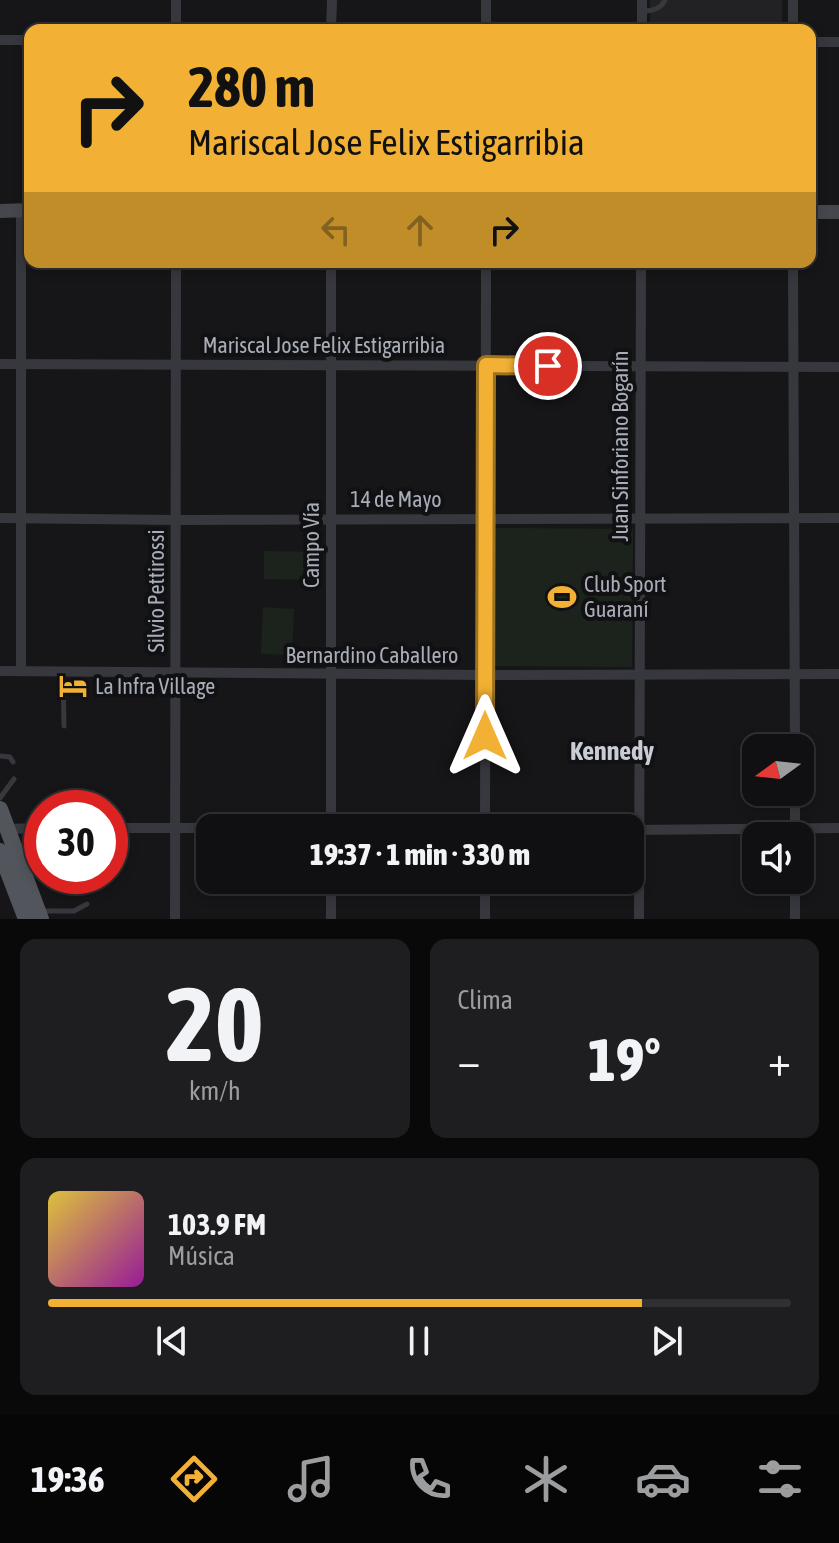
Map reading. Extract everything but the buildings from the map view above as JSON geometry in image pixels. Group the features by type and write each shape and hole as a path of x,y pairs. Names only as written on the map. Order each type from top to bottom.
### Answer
{"main road":[{"path":"0,809 4,829 35,916"},
{"path":"0,851 35,916"}],"street":[{"path":"176,0 176,24"},
{"path":"331,24 332,0"},
{"path":"486,0 486,24"},
{"path":"793,0 793,24"},
{"path":"0,40 24,40"},
{"path":"816,42 839,42"},
{"path":"0,210 24,210"},
{"path":"816,212 839,212"},
{"path":"21,670 24,268"},
{"name":"Silvio Pettirossi","path":"175,919 176,268"},
{"name":"Campo Vía","path":"331,268 331,814"},
{"path":"485,814 486,268"},
{"name":"Juan Sinforiano Bogarín","path":"636,814 640,675 641,268"},
{"path":"793,268 795,734"},
{"name":"Mariscal Jose Felix Estigarribia","path":"0,364 839,367"},
{"name":"14 de Mayo","path":"0,518 839,518"},
{"name":"Bernardino Caballero","path":"0,671 331,675 839,674"},
{"path":"4,829 24,828"},
{"path":"128,828 196,828"},
{"path":"814,830 839,828"},
{"path":"644,830 742,831"},
{"path":"331,894 331,919"},
{"path":"485,894 485,919"},
{"name":"Juan Sinforiano Bogarín","path":"638,894 639,919"},
{"path":"795,894 795,919"}],"lane":[{"path":"642,6 655,10 665,0"},
{"path":"64,671 64,726"},
{"path":"0,756 10,757 13,762"},
{"path":"0,798 14,779"},
{"path":"35,916 74,911 87,904"}],"shaded area":[{"path":"650,0 782,0 782,24 650,24"},
{"name":"Club Sport Guaraní","path":"492,528 633,529 632,667 492,666"},
{"path":"264,551 319,552 318,580 264,579"},
{"path":"263,607 294,609 292,655 261,654"}],"place":[{"name":"Club Sport Guaraní","path":"562,597"},
{"name":"La Infra Village","path":"73,686"}],"district":[{"name":"Kennedy","path":"612,751"}],"route":[{"path":"485,736 486,365 548,366"}]}
